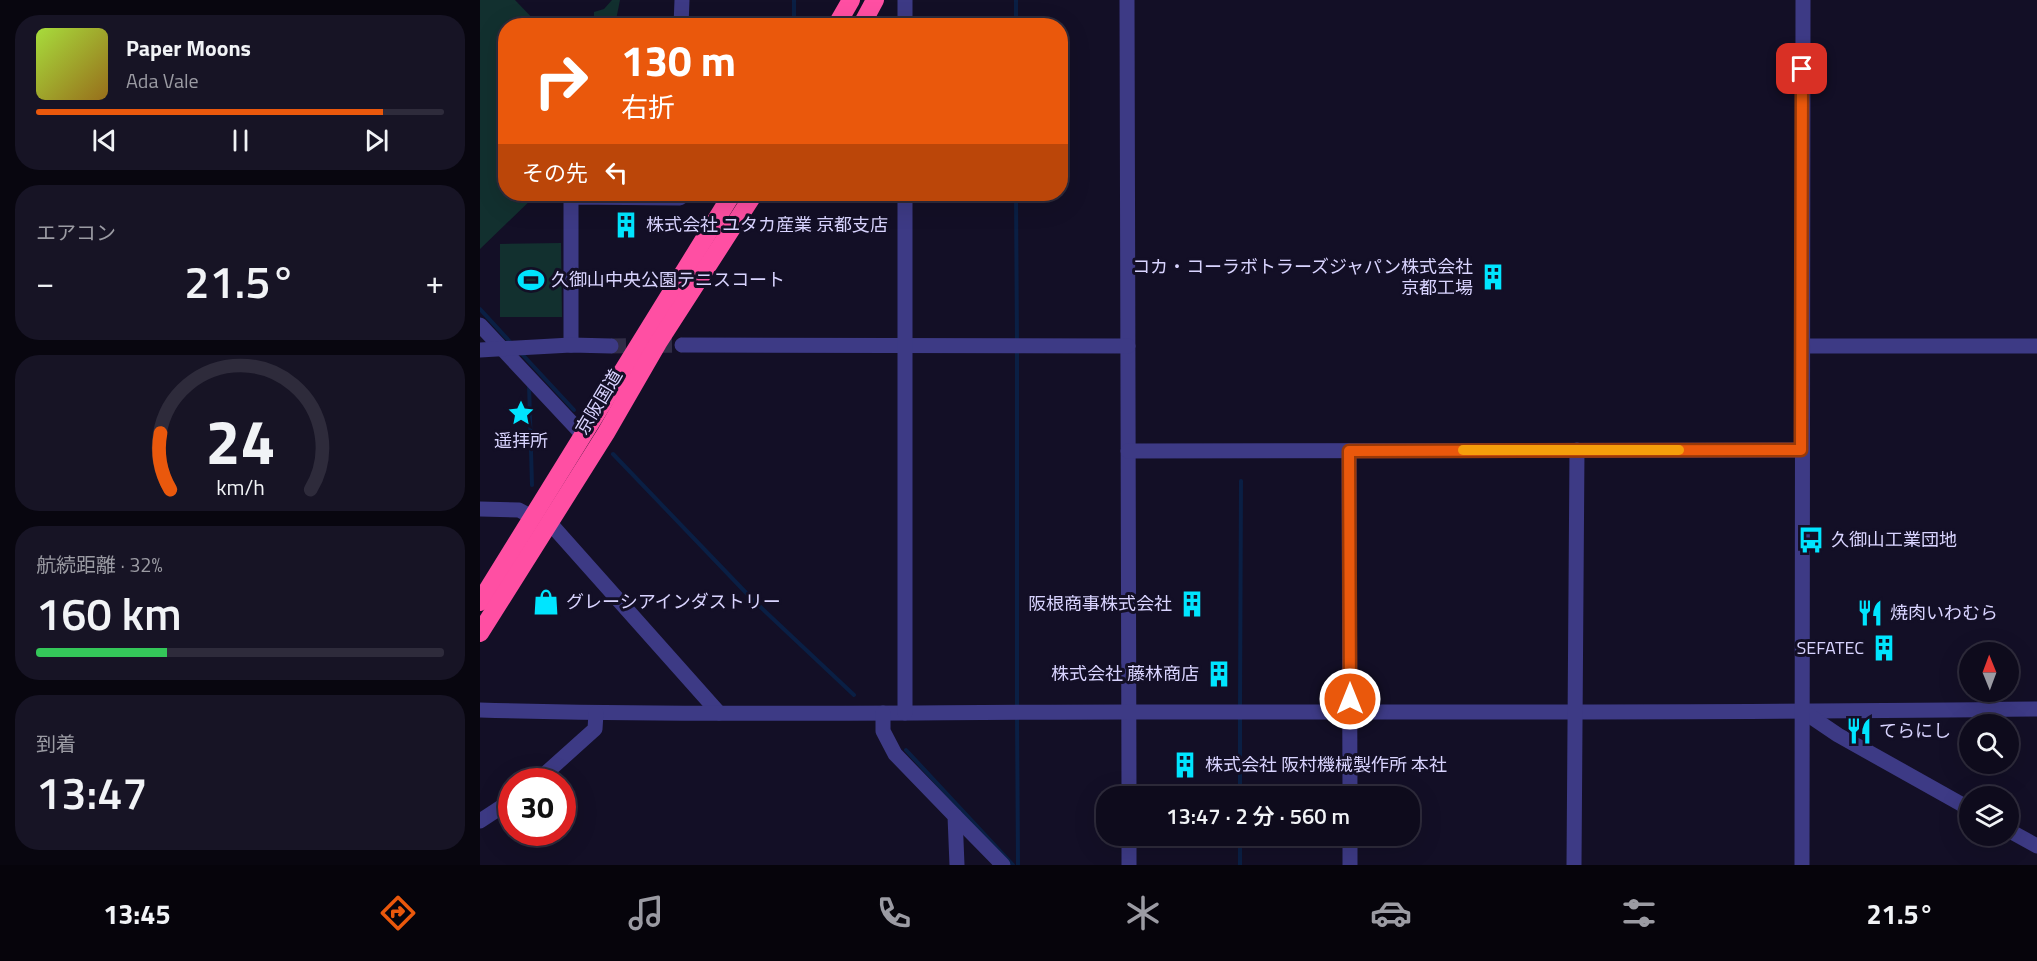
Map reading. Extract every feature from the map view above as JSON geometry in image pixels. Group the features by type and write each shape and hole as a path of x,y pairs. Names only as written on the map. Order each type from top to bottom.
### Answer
{"highway":[{"path":"841,18 851,0"},
{"path":"865,18 875,0"},
{"name":"京阪国道","path":"480,633 540,519 592,433 687,253 727,201"},
{"name":"京阪国道","path":"592,433 658,343 749,201"},
{"name":"京阪国道","path":"480,602 540,519"}],"street":[{"path":"681,18 682,0"},
{"path":"905,0 905,18"},
{"path":"1127,0 1129,786"},
{"path":"1802,865 1803,0"},
{"path":"571,201 571,345"},
{"path":"905,201 905,713"},
{"path":"480,325 592,433"},
{"path":"480,350 611,345"},
{"path":"682,345 1128,345"},
{"path":"1802,346 2037,346"},
{"path":"1574,865 1577,450"},
{"path":"1128,451 1801,450"},
{"path":"1349,451 1350,786"},
{"path":"480,509 519,510 540,519 718,713"},
{"path":"480,710 596,713 905,713 1803,712 2037,709"},
{"path":"1803,712 1838,735 1959,803"},
{"path":"552,768 595,729 596,713"},
{"path":"883,713 883,731 895,754 1003,865"},
{"path":"480,821 498,809"},
{"path":"955,816 957,865"},
{"path":"2019,837 2037,846"},
{"path":"1129,846 1129,865"},
{"path":"1350,846 1350,865"}],"green space":[{"path":"480,0 515,0 532,18 498,18 498,201 530,201 480,249"},
{"path":"612,0 620,0 616,18 594,18 594,12 604,9"},
{"name":"久御山中央公園テニスコート","path":"561,243 562,317 500,317 500,244"}],"waterway":[{"path":"794,0 794,18"},
{"path":"1016,0 1016,18"},
{"path":"1016,201 1017,343"},
{"path":"480,309 512,344"},
{"path":"1017,350 1017,709"},
{"path":"521,353 574,410"},
{"path":"529,384 532,485"},
{"path":"613,454 752,599 854,695"},
{"path":"1240,708 1241,481"},
{"path":"1017,716 1018,865"},
{"path":"1240,716 1240,786"},
{"path":"906,750 1013,865"},
{"path":"1240,846 1240,865"}],"tunnel":[{"path":"611,346 682,345"}],"slow traffic":[{"path":"1463,450 1679,450"}],"place":[{"name":"株式会社 ユタカ産業 京都支店","path":"626,225"},
{"name":"コカ・コーラボトラーズジャパン株式会社 京都工場","path":"1493,277"},
{"name":"久御山中央公園テニスコート","path":"531,280"},
{"name":"遥拝所","path":"521,413"},
{"name":"久御山工業団地","path":"1811,540"},
{"name":"グレーシアインダストリー","path":"546,602"},
{"name":"阪根商事株式会社","path":"1192,604"},
{"name":"焼肉いわむら","path":"1870,613"},
{"name":"SEFATEC","path":"1884,648"},
{"name":"株式会社 藤林商店","path":"1219,674"},
{"name":"てらにし","path":"1859,731"},
{"name":"株式会社 阪村機械製作所 本社","path":"1185,765"}],"route":[{"path":"1350,699 1349,451 1801,450 1802,69"}]}
